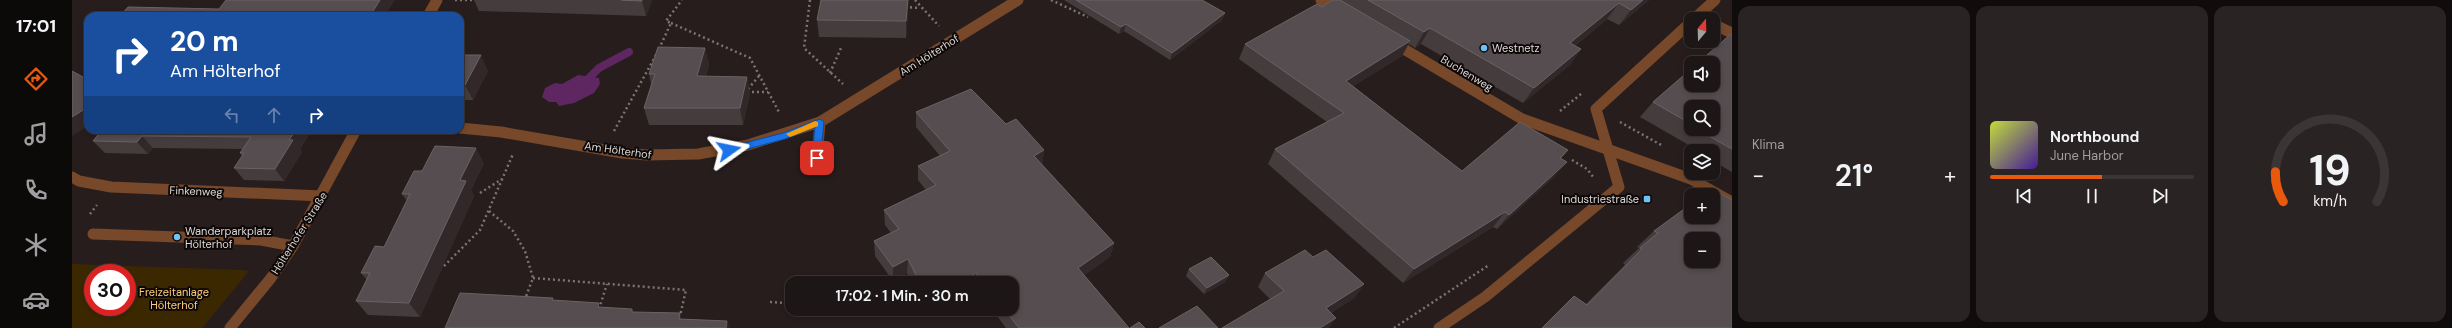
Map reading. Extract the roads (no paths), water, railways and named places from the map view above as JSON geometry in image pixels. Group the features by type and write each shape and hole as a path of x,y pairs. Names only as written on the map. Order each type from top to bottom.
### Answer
{"street":[{"path":"430,12 437,0"},
{"name":"Am Hölterhof","path":"464,128 522,135 605,149 656,155 729,150 785,136 820,122 1018,0"},
{"path":"1321,0 1348,16"},
{"path":"1703,12 1715,0"},
{"path":"1720,28 1732,34"},
{"path":"1439,328 1486,297 1619,187 1596,109 1684,30"},
{"name":"Buchenweg","path":"1380,35 1522,120 1608,150"},
{"path":"817,158 820,122"},
{"name":"Hölterhofer Straße","path":"230,328 271,278 293,246 322,196 354,134"},
{"path":"1608,150 1691,179 1732,202"},
{"name":"Finkenweg","path":"72,177 79,181 111,187 322,196"},
{"path":"93,234 261,240 293,246"}],"waterway":[{"path":"582,85 599,68 629,52"}],"place":[{"name":"Westnetz","path":"1484,48"},
{"name":"Industriestraße","path":"1647,199"},
{"name":"Wanderparkplatz Hölterhof","path":"177,237"}],"park label":[{"name":"Freizeitanlage Hölterhof","path":"174,298"}]}
